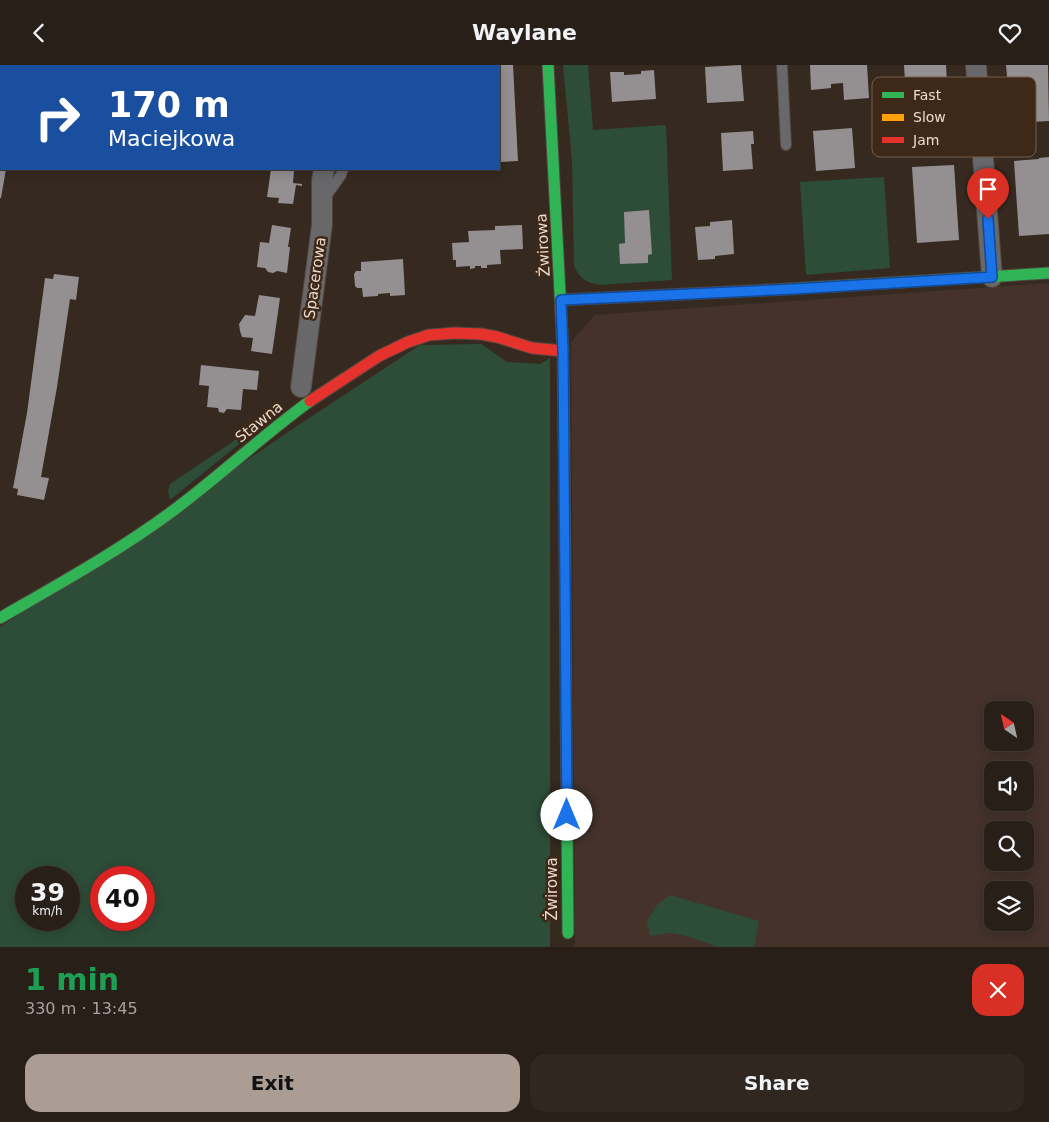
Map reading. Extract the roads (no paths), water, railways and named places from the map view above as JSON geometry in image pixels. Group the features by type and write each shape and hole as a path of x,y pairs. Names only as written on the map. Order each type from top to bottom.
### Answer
{"street":[{"name":"Żwirowa","path":"548,65 563,351 568,933"},
{"path":"983,157 991,267"},
{"name":"Spacerowa","path":"301,387 322,225 324,170"},
{"path":"561,300 794,289 991,267 1049,273"},
{"name":"Stawna","path":"0,618 130,540 187,499 298,409 396,347 430,335 466,333 498,338 523,347 563,351"}],"lane":[{"path":"782,65 786,145"},
{"path":"322,201 343,170"}]}
